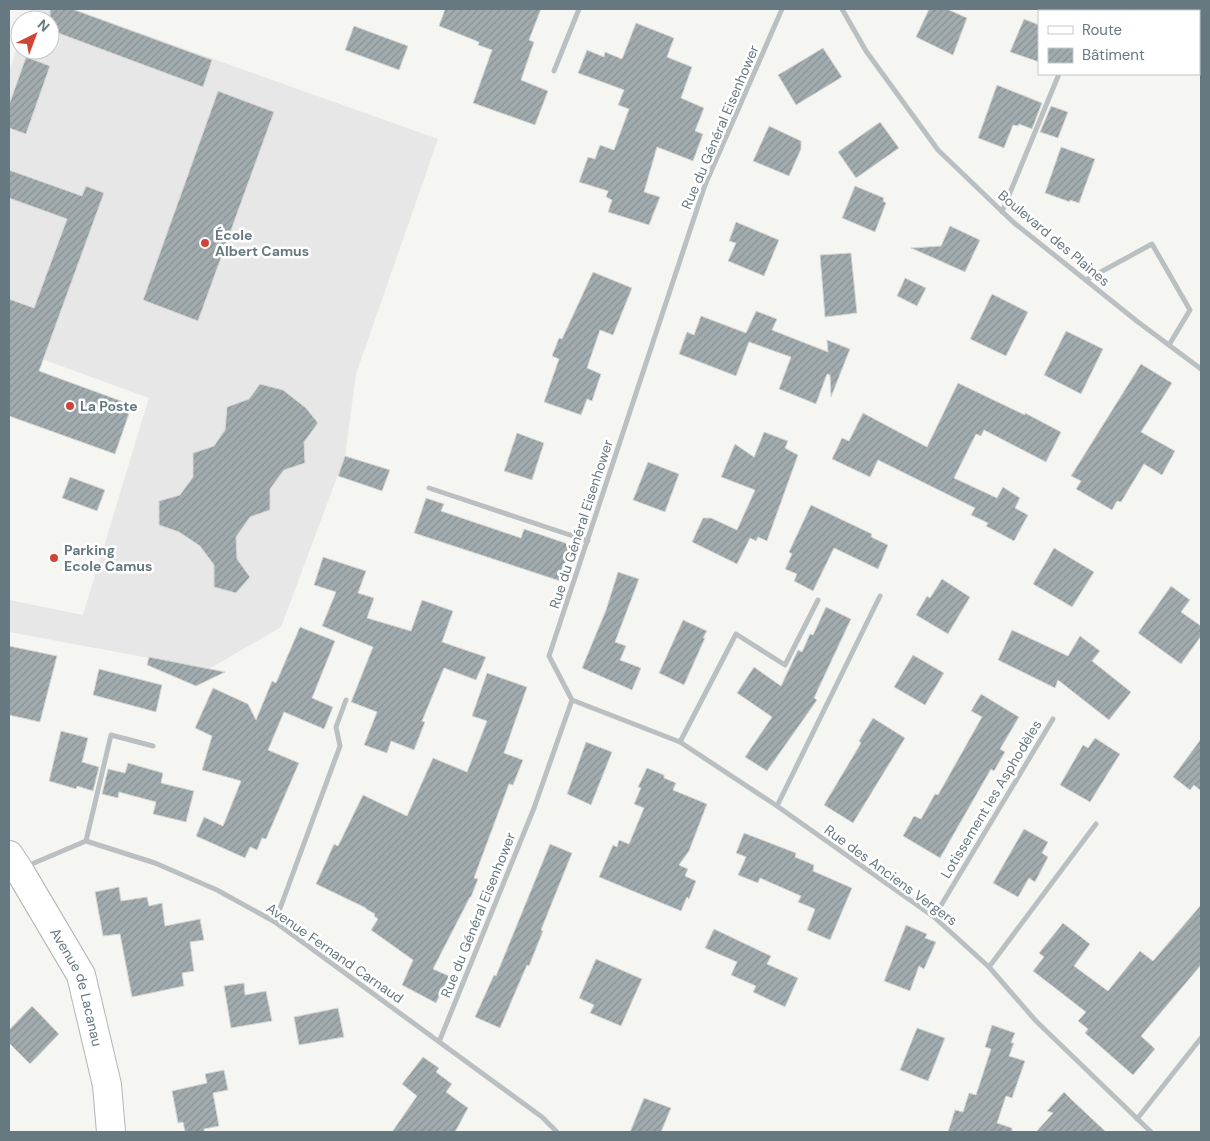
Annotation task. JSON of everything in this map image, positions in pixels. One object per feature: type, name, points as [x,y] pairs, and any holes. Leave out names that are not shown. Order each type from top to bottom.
[{"type":"street","points":[[554,72],[579,9]]},
{"type":"street","name":"Rue du Général Eisenhower","points":[[439,1042],[534,808],[572,700],[549,656],[705,185],[782,9]]},
{"type":"street","name":"Boulevard des Plaines","points":[[842,9],[866,51],[938,150],[1002,212],[1086,280],[1201,368]]},
{"type":"street","points":[[1002,212],[1059,75]]},
{"type":"street","points":[[1086,280],[1152,244],[1190,310],[1169,345]]},
{"type":"street","points":[[429,488],[588,540]]},
{"type":"street","points":[[777,806],[880,596]]},
{"type":"street","points":[[680,742],[736,634],[785,666],[818,600]]},
{"type":"street","points":[[275,922],[340,746],[336,727],[346,700]]},
{"type":"street","name":"Rue des Anciens Vergers","points":[[572,700],[680,742],[777,806],[934,917],[989,967],[1036,1021],[1152,1132]]},
{"type":"street","name":"Lotissement les Asphodèles","points":[[934,917],[1053,719]]},
{"type":"street","points":[[14,862],[86,841],[111,735],[153,746]]},
{"type":"street","points":[[989,967],[1096,824]]},
{"type":"street","name":"Avenue Fernand Carnaud","points":[[86,841],[164,867],[217,890],[275,922],[542,1117],[557,1132]]},
{"type":"street","name":"Avenue de Lacanau","points":[[14,862],[82,976],[107,1085],[111,1132]]},
{"type":"street","points":[[1137,1119],[1201,1038]]},
{"type":"shaded area","name":"École Albert Camus","points":[[73,9],[438,139],[356,374],[345,456],[281,627],[209,669],[9,632],[9,600],[83,615],[149,398],[9,347],[9,72],[13,60],[60,60],[60,10],[30,10]]},
{"type":"building","points":[[72,9],[212,60],[203,87],[60,34],[60,10],[50,10]]},
{"type":"building","points":[[445,9],[541,9],[529,40],[534,42],[521,80],[548,91],[535,125],[473,103],[492,50],[478,45],[479,42],[439,26]]},
{"type":"building","points":[[929,9],[947,9],[967,18],[953,55],[916,37]]},
{"type":"building","points":[[1024,19],[1038,25],[1038,62],[1010,52]]},
{"type":"building","points":[[636,23],[674,38],[667,57],[692,67],[681,98],[704,108],[695,131],[703,134],[693,161],[657,147],[644,192],[660,197],[649,225],[608,212],[612,200],[606,197],[608,191],[579,182],[588,157],[595,159],[600,145],[614,150],[629,109],[618,105],[624,90],[578,73],[587,50],[604,57],[605,52],[622,59]]},
{"type":"building","points":[[354,26],[408,46],[399,70],[345,50]]},
{"type":"building","points":[[823,48],[842,77],[796,105],[778,75]]},
{"type":"building","points":[[25,60],[34,60],[50,66],[26,134],[9,128],[9,105]]},
{"type":"building","points":[[997,85],[1042,103],[1032,129],[1019,124],[1018,126],[1013,125],[1004,148],[978,138]]},
{"type":"building","points":[[218,91],[274,112],[198,321],[143,300]]},
{"type":"building","points":[[1051,106],[1068,112],[1058,138],[1040,132]]},
{"type":"building","points":[[880,122],[899,148],[856,178],[838,152]]},
{"type":"building","points":[[769,126],[801,141],[801,149],[789,176],[753,161]]},
{"type":"building","points":[[1061,147],[1095,159],[1079,203],[1070,200],[1070,202],[1045,193]]},
{"type":"building","points":[[9,170],[82,196],[86,186],[104,193],[39,371],[132,405],[115,454],[9,416],[9,299],[34,308],[67,219],[9,198]]},
{"type":"building","points":[[855,186],[884,198],[883,201],[886,203],[875,232],[842,218]]},
{"type":"building","points":[[736,222],[779,240],[764,276],[728,261],[736,243],[729,241]]},
{"type":"building","points":[[950,226],[980,240],[965,272],[911,248],[941,246]]},
{"type":"building","points":[[851,253],[857,313],[825,317],[820,255]]},
{"type":"building","points":[[593,272],[632,288],[613,335],[600,330],[587,368],[601,374],[592,401],[587,399],[581,415],[544,402],[559,359],[552,356],[559,338],[562,339]]},
{"type":"building","points":[[905,278],[926,288],[917,306],[897,296]]},
{"type":"building","points":[[992,294],[1028,312],[1006,356],[970,339]]},
{"type":"building","points":[[756,311],[777,319],[772,330],[828,352],[827,340],[850,349],[831,397],[830,375],[827,374],[816,404],[779,389],[791,357],[749,342],[736,376],[679,354],[687,332],[694,335],[701,316],[746,333]]},
{"type":"building","points":[[1066,331],[1103,349],[1081,394],[1044,375]]},
{"type":"building","points":[[1141,364],[1172,383],[1141,432],[1175,451],[1162,475],[1144,464],[1121,502],[1117,501],[1112,510],[1076,489],[1081,481],[1071,476]]},
{"type":"building","points":[[958,383],[1025,415],[1025,413],[1061,432],[1046,462],[984,430],[981,436],[976,434],[954,478],[997,498],[1003,487],[1020,498],[1015,508],[1028,515],[1014,541],[986,526],[988,523],[971,515],[975,508],[878,460],[870,477],[832,459],[842,438],[849,441],[863,413],[927,447]]},
{"type":"building","points":[[260,384],[283,390],[306,408],[318,423],[304,442],[305,463],[284,470],[270,489],[270,510],[250,517],[236,537],[237,559],[250,577],[236,593],[214,587],[214,565],[200,546],[179,532],[159,525],[159,501],[180,495],[193,477],[193,453],[214,446],[225,430],[227,407],[249,399]]},
{"type":"building","points":[[764,432],[788,441],[785,448],[798,455],[767,541],[758,537],[756,541],[750,538],[737,564],[692,542],[703,518],[711,518],[737,530],[755,490],[721,477],[735,444],[754,457]]},
{"type":"building","points":[[517,433],[544,443],[532,480],[504,471]]},
{"type":"building","points":[[345,456],[390,470],[382,491],[338,476]]},
{"type":"building","points":[[648,462],[679,474],[665,512],[633,500]]},
{"type":"building","points":[[70,477],[105,490],[97,511],[62,498]]},
{"type":"building","points":[[426,498],[444,504],[441,511],[521,538],[524,529],[571,545],[560,581],[414,533]]},
{"type":"building","points":[[811,505],[872,534],[871,537],[888,545],[878,569],[834,548],[813,591],[794,581],[797,574],[785,569],[792,554],[789,552]]},
{"type":"building","points":[[1054,548],[1094,572],[1072,607],[1033,584]]},
{"type":"building","points":[[323,557],[366,571],[358,593],[374,598],[367,618],[411,631],[422,600],[453,611],[442,642],[486,657],[476,680],[444,668],[422,721],[425,722],[414,750],[391,741],[387,753],[364,745],[377,712],[351,702],[373,647],[322,626],[336,592],[314,585]]},
{"type":"building","points":[[618,572],[639,579],[615,642],[626,646],[620,660],[641,668],[632,690],[582,668],[606,610]]},
{"type":"building","points":[[942,579],[970,597],[948,634],[916,615],[927,596],[930,598]]},
{"type":"building","points":[[1171,586],[1190,600],[1181,612],[1201,626],[1201,636],[1181,664],[1138,633]]},
{"type":"building","points":[[826,607],[851,619],[814,698],[817,700],[767,771],[745,757],[772,717],[737,693],[754,667],[781,686],[798,650],[802,652],[810,634],[813,635]]},
{"type":"building","points":[[683,620],[707,631],[684,685],[659,673]]},
{"type":"building","points":[[300,627],[335,641],[312,698],[333,707],[324,729],[284,712],[268,750],[299,763],[266,839],[262,838],[257,850],[250,847],[245,858],[196,836],[204,817],[223,826],[241,781],[202,770],[212,736],[195,728],[213,688],[248,704],[256,720],[272,681],[276,683]]},
{"type":"building","points":[[1012,630],[1068,656],[1080,636],[1100,651],[1092,661],[1131,692],[1109,720],[1058,680],[1055,688],[998,660]]},
{"type":"building","points":[[9,646],[57,656],[40,722],[9,715]]},
{"type":"building","points":[[913,655],[944,673],[925,705],[894,687]]},
{"type":"building","points":[[149,657],[225,672],[196,686],[147,665]]},
{"type":"building","points":[[99,669],[162,685],[156,712],[93,695]]},
{"type":"building","points":[[487,673],[527,687],[504,753],[523,760],[513,785],[509,784],[474,878],[478,879],[471,897],[433,969],[449,976],[436,1003],[402,985],[413,960],[371,930],[378,919],[374,916],[375,914],[316,884],[334,844],[338,846],[363,795],[407,816],[433,758],[467,772],[487,721],[472,716]]},
{"type":"building","points":[[981,694],[1019,717],[1000,749],[1005,752],[994,771],[991,769],[940,858],[903,836],[914,816],[921,819],[935,794],[938,795],[982,717],[971,711]]},
{"type":"building","points":[[873,718],[905,738],[853,823],[824,805],[861,743],[859,741]]},
{"type":"building","points":[[61,731],[88,738],[82,762],[99,767],[93,791],[77,786],[76,789],[49,781]]},
{"type":"building","points":[[1095,738],[1120,754],[1090,802],[1060,785],[1083,745],[1088,748]]},
{"type":"building","points":[[1201,739],[1201,791],[1194,785],[1190,790],[1173,777]]},
{"type":"building","points":[[586,742],[612,752],[591,805],[567,794]]},
{"type":"building","points":[[128,763],[163,773],[161,783],[194,791],[186,822],[153,814],[156,802],[119,792],[118,798],[102,794],[108,769],[125,773]]},
{"type":"building","points":[[647,768],[664,775],[664,778],[676,783],[673,790],[707,804],[689,851],[679,865],[688,869],[685,876],[696,881],[689,899],[687,897],[681,911],[599,877],[613,845],[617,847],[619,840],[629,844],[644,808],[634,804],[641,788],[638,787]]},
{"type":"building","points":[[1024,829],[1048,842],[1042,853],[1048,857],[1035,882],[1029,878],[1018,897],[993,883]]},
{"type":"building","points":[[744,833],[796,853],[795,857],[814,865],[813,871],[852,888],[830,940],[807,930],[815,909],[798,902],[801,896],[760,878],[758,883],[738,875],[746,857],[736,853]]},
{"type":"building","points":[[550,844],[572,853],[541,930],[543,931],[529,966],[527,965],[500,1028],[475,1017],[494,975],[496,976]]},
{"type":"building","points":[[119,887],[121,901],[147,897],[149,906],[162,903],[165,926],[200,919],[204,940],[190,942],[194,971],[182,973],[184,986],[132,997],[120,934],[103,936],[95,892]]},
{"type":"building","points":[[1201,905],[1201,965],[1141,1036],[1155,1049],[1133,1075],[1085,1033],[1088,1029],[1078,1021],[1086,1012],[1033,971],[1044,957],[1039,953],[1063,923],[1090,944],[1074,966],[1108,991],[1140,951],[1153,961]]},
{"type":"building","points":[[906,925],[927,934],[925,938],[936,942],[924,969],[919,966],[910,991],[884,981]]},
{"type":"building","points":[[714,929],[771,956],[767,964],[798,978],[785,1007],[753,992],[756,986],[731,975],[737,962],[705,948]]},
{"type":"building","points":[[596,959],[642,979],[621,1026],[590,1013],[594,1005],[579,998]]},
{"type":"building","points":[[244,983],[245,995],[266,991],[272,1021],[231,1028],[224,986]]},
{"type":"building","points":[[32,1006],[59,1034],[30,1064],[9,1043],[9,1030]]},
{"type":"building","points":[[338,1008],[344,1037],[299,1045],[294,1017]]},
{"type":"building","points":[[992,1025],[1015,1033],[1011,1043],[1014,1043],[1009,1056],[1025,1061],[1012,1098],[1006,1096],[997,1123],[1012,1128],[1012,1132],[948,1132],[955,1110],[963,1112],[969,1093],[976,1095],[991,1049],[985,1047]]},
{"type":"building","points":[[917,1028],[945,1038],[928,1081],[900,1070]]},
{"type":"building","points":[[423,1057],[439,1068],[436,1072],[452,1084],[446,1092],[468,1108],[455,1132],[392,1132],[417,1096],[402,1084]]},
{"type":"building","points":[[224,1070],[228,1090],[213,1093],[219,1126],[204,1129],[204,1132],[185,1132],[183,1122],[178,1123],[172,1091],[207,1083],[205,1074]]},
{"type":"building","points":[[1064,1092],[1106,1132],[1036,1132],[1053,1113],[1047,1111]]},
{"type":"building","points":[[644,1098],[671,1108],[661,1132],[630,1132]]},
{"type":"place","name":"École Albert Camus","points":[[205,243]]},
{"type":"place","name":"La Poste","points":[[70,406]]},
{"type":"place","name":"Parking Ecole Camus","points":[[54,558]]}]
